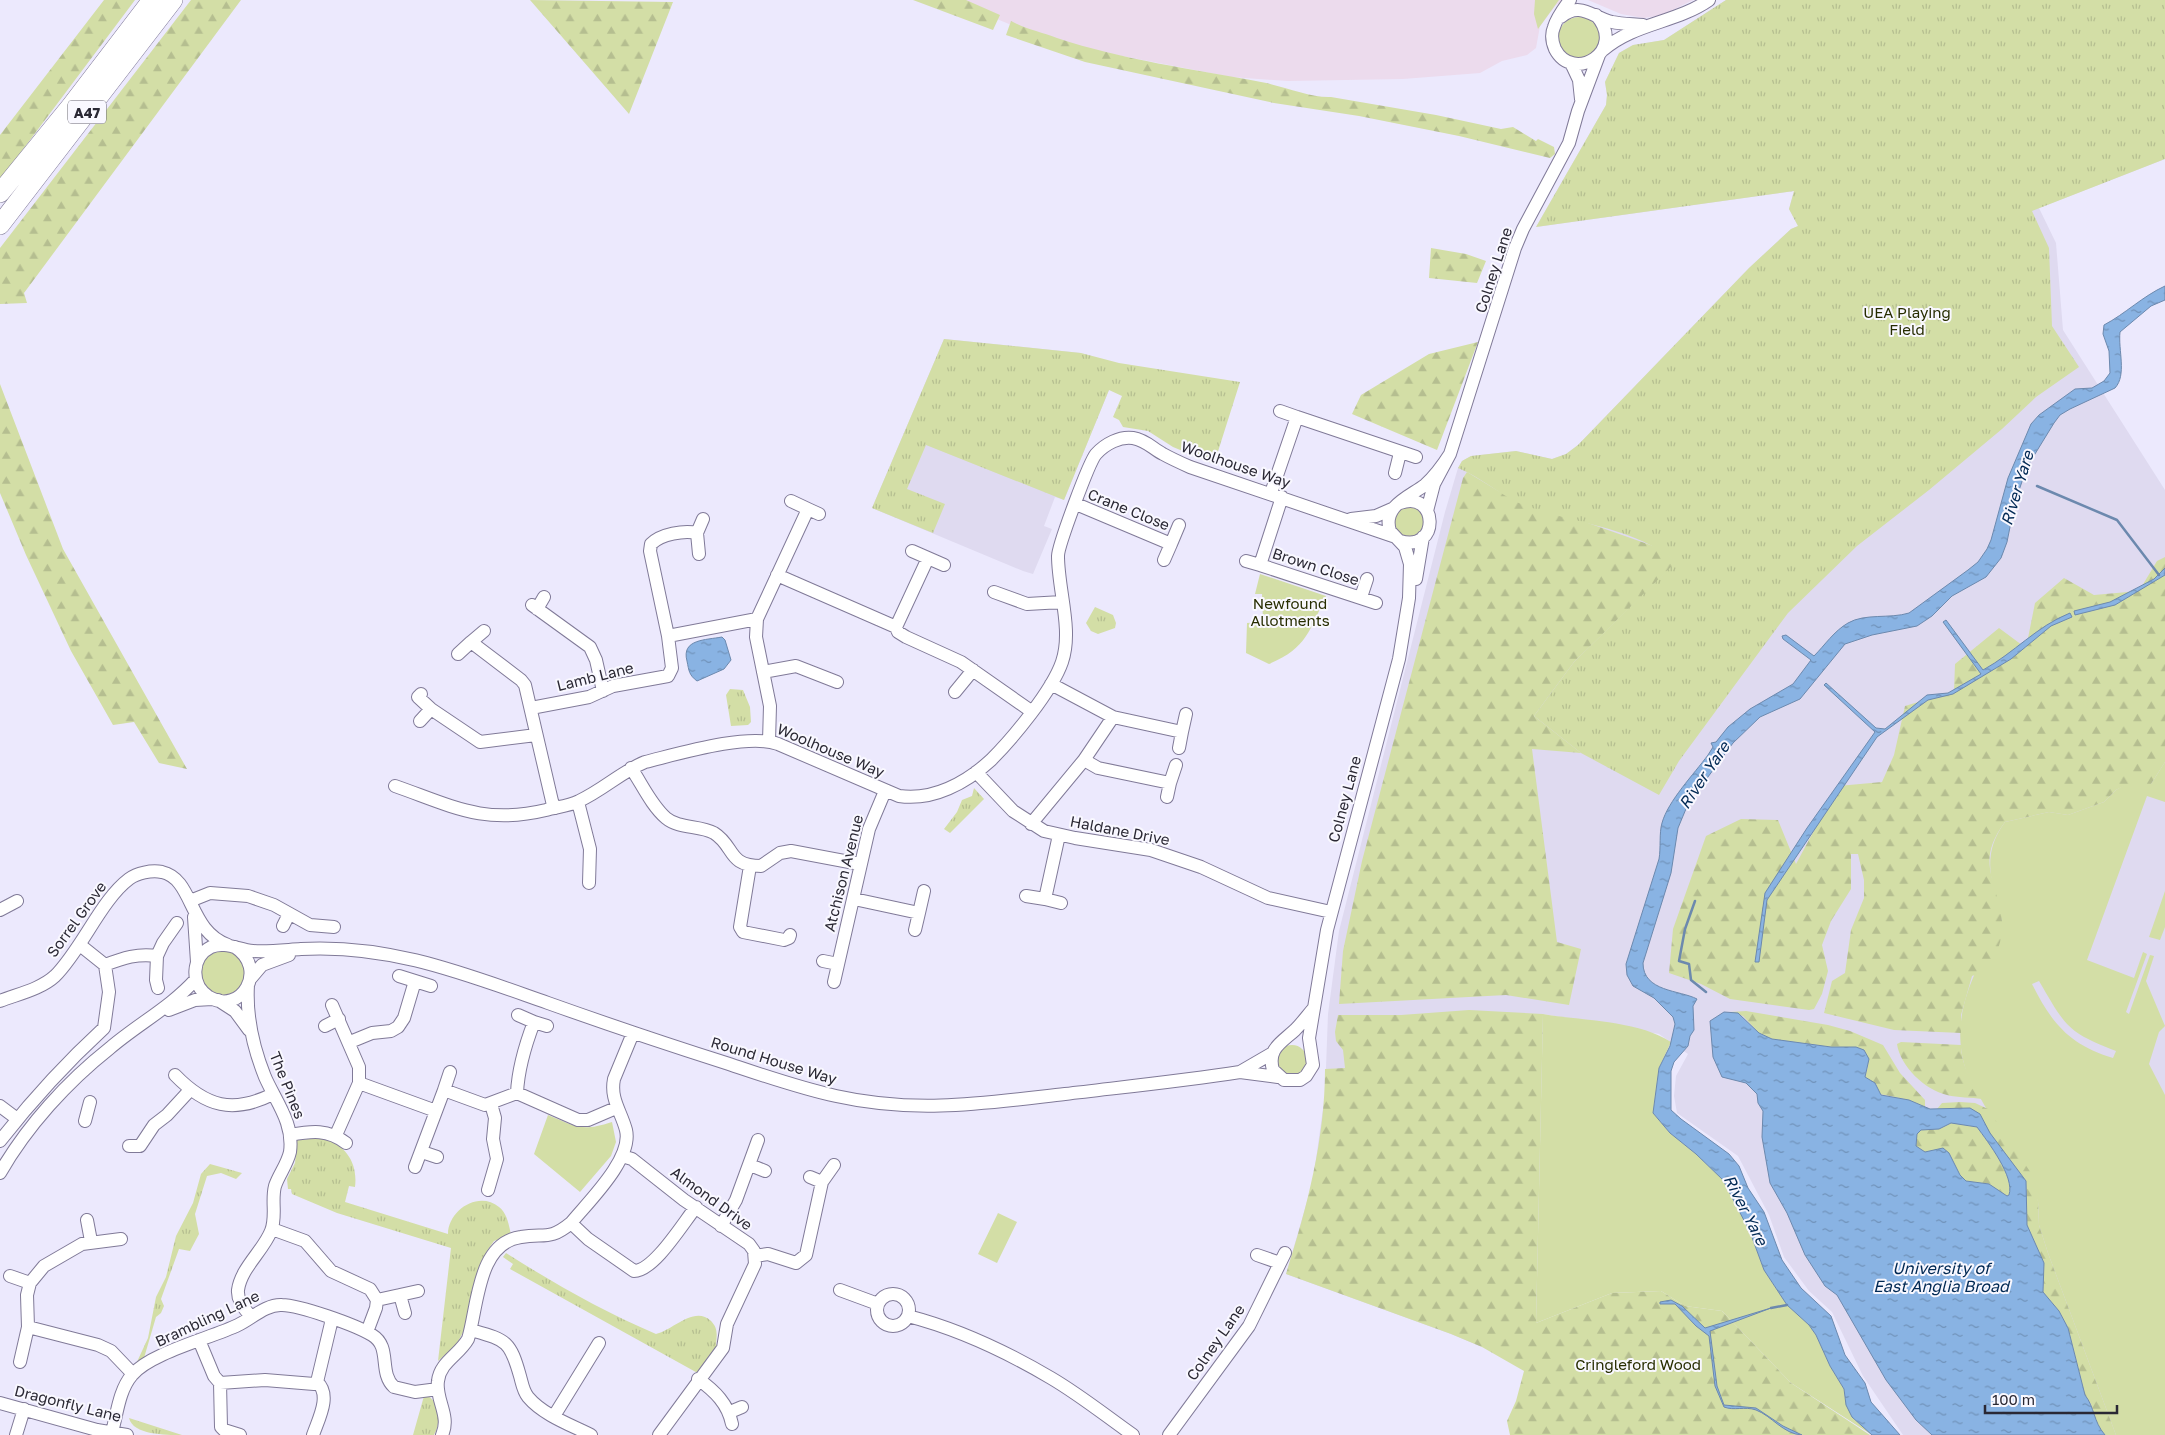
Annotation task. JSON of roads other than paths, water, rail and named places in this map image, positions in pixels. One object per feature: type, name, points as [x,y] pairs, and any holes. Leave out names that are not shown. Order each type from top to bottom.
[{"type":"highway","name":"A47","points":[[0,193],[71,106],[152,0]]},
{"type":"highway","name":"A47","points":[[0,225],[173,0]]},
{"type":"street","name":"Colney Lane","points":[[1570,0],[1557,20],[1552,35],[1553,44],[1562,58],[1571,63],[1579,80],[1581,104]]},
{"type":"street","points":[[1571,63],[1586,63],[1627,33],[1678,17],[1709,0]]},
{"type":"street","name":"Colney Lane","points":[[1409,598],[1417,575],[1423,537],[1430,525],[1428,511],[1434,484],[1450,454],[1515,248],[1523,229],[1570,143],[1581,104],[1606,41],[1606,31],[1589,9]]},
{"type":"street","points":[[1557,20],[1574,10],[1589,9],[1613,22],[1648,25]]},
{"type":"street","points":[[1280,411],[1416,457]]},
{"type":"street","name":"Brown Close","points":[[1260,565],[1297,417]]},
{"type":"street","name":"Woolhouse Way","points":[[395,786],[455,808],[489,815],[514,816],[578,802],[631,768],[645,762],[732,743],[769,741],[885,791],[907,797],[930,796],[942,792],[976,772],[1017,733],[1050,684],[1062,661],[1065,638],[1058,555],[1059,544],[1096,455],[1108,444],[1124,438],[1142,440],[1168,457],[1190,467],[1348,519],[1397,538]]},
{"type":"street","points":[[1395,472],[1400,453]]},
{"type":"street","name":"Colney Lane","points":[[1278,1077],[1292,1082],[1306,1076],[1313,1065],[1309,1038],[1331,912],[1399,659],[1409,598],[1409,559],[1388,520],[1396,506],[1429,480],[1450,454]]},
{"type":"street","points":[[1396,506],[1406,500],[1417,502],[1428,511]]},
{"type":"street","points":[[769,741],[770,706],[756,637],[757,619],[777,575],[814,512],[791,502]]},
{"type":"street","name":"Crane Close","points":[[1076,504],[1170,544]]},
{"type":"street","name":"Woolhouse Way","points":[[1348,519],[1376,516],[1396,506]]},
{"type":"street","points":[[699,554],[697,534],[704,519]]},
{"type":"street","name":"Crane Close","points":[[1164,560],[1179,525]]},
{"type":"street","name":"Lamb Lane","points":[[531,708],[589,697],[613,686],[668,676],[672,668],[668,636],[650,551],[651,544],[664,536],[690,532],[697,534]]},
{"type":"street","points":[[1397,538],[1412,543],[1423,537]]},
{"type":"street","points":[[912,551],[944,565]]},
{"type":"street","points":[[928,558],[896,626],[898,632],[961,662],[1031,711]]},
{"type":"street","name":"Brown Close","points":[[1246,561],[1376,602]]},
{"type":"street","points":[[777,575],[896,626]]},
{"type":"street","name":"Brown Close","points":[[1361,597],[1367,579]]},
{"type":"street","points":[[994,592],[1027,604],[1062,602]]},
{"type":"street","points":[[544,597],[535,607],[590,647],[596,660],[603,691]]},
{"type":"street","points":[[668,636],[757,619]]},
{"type":"street","points":[[458,654],[484,631]]},
{"type":"street","points":[[471,642],[525,685],[555,808]]},
{"type":"street","points":[[763,672],[796,666],[837,682]]},
{"type":"street","points":[[955,692],[973,670]]},
{"type":"street","points":[[1050,684],[1113,717],[1182,732]]},
{"type":"street","points":[[417,695],[430,709],[480,742],[536,735]]},
{"type":"street","points":[[420,721],[430,709]]},
{"type":"street","points":[[1179,748],[1186,714]]},
{"type":"street","points":[[1031,824],[1084,760],[1113,717]]},
{"type":"street","points":[[1084,760],[1098,768],[1170,784]]},
{"type":"street","points":[[1167,797],[1176,764]]},
{"type":"street","points":[[631,768],[668,820],[712,832],[723,840],[733,857],[750,866],[761,866],[780,853],[791,851],[860,864]]},
{"type":"street","name":"Haldane Drive","points":[[976,772],[995,795],[1031,824],[1059,835],[1151,850],[1201,867],[1268,898],[1331,912]]},
{"type":"street","name":"Atchison Avenue","points":[[834,982],[854,899],[860,864],[874,812],[885,791]]},
{"type":"street","points":[[578,802],[590,849],[589,883]]},
{"type":"street","points":[[1045,899],[1059,835]]},
{"type":"street","points":[[750,866],[740,927],[744,932],[784,940],[789,938],[790,935]]},
{"type":"street","name":"Sorrel Grove","points":[[0,1001],[40,986],[54,976],[80,946],[119,888],[131,878],[146,872],[162,872],[171,876],[179,883],[208,934],[232,946]]},
{"type":"street","points":[[915,930],[924,891]]},
{"type":"street","points":[[192,905],[210,893],[248,896],[274,906],[310,925],[334,927]]},
{"type":"street","points":[[1026,896],[1061,903]]},
{"type":"street","points":[[854,899],[919,913]]},
{"type":"street","points":[[0,910],[17,901]]},
{"type":"street","name":"Sorrel Grove","points":[[192,905],[197,962]]},
{"type":"street","points":[[283,926],[289,914]]},
{"type":"street","points":[[158,988],[156,980],[157,956],[163,942],[177,923]]},
{"type":"street","points":[[0,1141],[16,1118],[70,1059],[104,1028],[108,992],[105,965],[80,946]]},
{"type":"street","points":[[232,946],[246,957],[250,966],[250,982]]},
{"type":"street","name":"Round House Way","points":[[197,962],[202,954],[210,948],[232,946],[265,951],[358,949],[422,961],[802,1088],[848,1098],[913,1106],[996,1104],[1240,1072],[1278,1077]]},
{"type":"street","name":"Round House Way","points":[[154,1016],[194,1000],[236,998],[262,965],[313,949]]},
{"type":"street","points":[[105,965],[126,956],[146,954],[157,956]]},
{"type":"street","points":[[823,961],[838,964]]},
{"type":"street","points":[[197,962],[196,979],[199,987],[215,999]]},
{"type":"street","points":[[399,976],[431,986]]},
{"type":"street","name":"Round House Way","points":[[0,1173],[33,1124],[64,1090],[110,1048],[175,1000],[196,979]]},
{"type":"street","points":[[350,1042],[372,1033],[391,1031],[398,1027],[404,1018],[415,981]]},
{"type":"street","name":"The Pines","points":[[249,1030],[250,982]]},
{"type":"street","name":"The Pines","points":[[215,999],[235,1011],[249,1030],[273,1094],[286,1119],[290,1134],[287,1163],[275,1187],[275,1219],[272,1229],[240,1284],[238,1293],[240,1303],[251,1317]]},
{"type":"street","points":[[332,1005],[350,1042],[359,1067],[358,1083],[336,1135]]},
{"type":"street","name":"Colney Lane","points":[[1271,1054],[1278,1044],[1304,1021],[1313,1009]]},
{"type":"street","points":[[518,1015],[547,1026]]},
{"type":"street","points":[[325,1026],[339,1020]]},
{"type":"street","points":[[517,1093],[526,1042],[534,1022]]},
{"type":"street","points":[[446,1434],[445,1419],[438,1389],[442,1368],[464,1346],[471,1330],[480,1283],[495,1252],[514,1239],[550,1236],[571,1223],[622,1156],[627,1133],[616,1108],[613,1094],[614,1079],[633,1033]]},
{"type":"street","points":[[1284,1040],[1300,1040],[1312,1051]]},
{"type":"street","points":[[1271,1054],[1273,1070],[1278,1077]]},
{"type":"street","name":"Round House Way","points":[[1240,1072],[1271,1054]]},
{"type":"street","points":[[415,1167],[450,1072]]},
{"type":"street","points":[[175,1075],[201,1098],[240,1106],[273,1094]]},
{"type":"street","points":[[358,1083],[436,1111]]},
{"type":"street","points":[[128,1146],[140,1146],[154,1125],[167,1115],[190,1090]]},
{"type":"street","points":[[444,1090],[485,1105],[517,1093],[564,1110],[578,1120],[588,1120],[616,1108]]},
{"type":"street","points":[[85,1120],[90,1102]]},
{"type":"street","points":[[488,1190],[488,1169],[498,1158],[493,1139],[495,1118],[491,1104]]},
{"type":"street","points":[[0,1106],[16,1118]]},
{"type":"street","points":[[290,1134],[324,1132],[336,1135],[346,1143]]},
{"type":"street","points":[[721,1226],[736,1200],[758,1140]]},
{"type":"street","points":[[422,1152],[437,1157]]},
{"type":"street","name":"Almond Drive","points":[[622,1156],[632,1159],[721,1226],[749,1244],[755,1256]]},
{"type":"street","points":[[750,1165],[765,1171]]},
{"type":"street","points":[[659,1435],[698,1379],[715,1361],[723,1348],[727,1324],[755,1264],[755,1256],[768,1254],[796,1262],[806,1255],[822,1182],[834,1165]]},
{"type":"street","points":[[810,1177],[822,1182]]},
{"type":"street","points":[[571,1223],[588,1239],[634,1271],[641,1271],[655,1260],[696,1207]]},
{"type":"street","points":[[88,1220],[91,1241]]},
{"type":"street","points":[[272,1229],[305,1241],[332,1270],[364,1285],[377,1300],[367,1332]]},
{"type":"street","points":[[20,1362],[28,1327],[27,1295],[30,1283],[44,1266],[91,1241],[121,1239]]},
{"type":"street","name":"Colney Lane","points":[[1169,1435],[1249,1326],[1282,1258],[1257,1255]]},
{"type":"street","points":[[10,1276],[30,1283]]},
{"type":"street","points":[[840,1290],[878,1304]]},
{"type":"street","points":[[377,1300],[418,1291]]},
{"type":"street","points":[[400,1295],[405,1313]]},
{"type":"street","points":[[886,1295],[899,1295],[908,1304],[908,1316],[899,1325],[886,1324],[878,1315],[878,1304],[886,1295]]},
{"type":"street","name":"Brambling Lane","points":[[112,1432],[122,1394],[133,1374],[156,1359],[239,1325],[271,1307],[281,1305],[332,1319],[367,1332],[379,1340],[382,1346],[385,1374],[394,1388],[415,1392],[438,1389]]},
{"type":"street","points":[[908,1316],[958,1333],[1011,1356],[1052,1379],[1133,1435]]},
{"type":"street","points":[[317,1382],[332,1319]]},
{"type":"street","points":[[28,1327],[98,1345],[111,1352],[133,1374]]},
{"type":"street","points":[[471,1330],[499,1339],[508,1345],[513,1352],[527,1396],[535,1405],[591,1435]]},
{"type":"street","points":[[199,1340],[214,1376],[220,1383],[221,1427],[224,1430],[240,1435]]},
{"type":"street","points":[[554,1416],[598,1343]]},
{"type":"street","points":[[698,1379],[718,1394],[731,1418],[742,1407]]},
{"type":"street","points":[[220,1383],[265,1380],[297,1381],[310,1384],[317,1382]]},
{"type":"street","points":[[313,1435],[324,1395],[321,1385],[317,1382]]},
{"type":"street","name":"Dragonfly Lane","points":[[0,1403],[54,1420],[127,1435]]},
{"type":"street","points":[[16,1435],[24,1409]]},
{"type":"water","name":"River Yare","points":[[2165,286],[2165,300],[2151,306],[2120,332],[2121,376],[2115,388],[2070,409],[2060,415],[2054,423],[2027,467],[2015,502],[2007,542],[2001,558],[1986,577],[1952,596],[1932,616],[1917,626],[1872,635],[1845,644],[1800,699],[1760,717],[1733,743],[1688,804],[1678,828],[1671,873],[1643,963],[1649,980],[1656,985],[1697,999],[1693,1006],[1694,1030],[1690,1036],[1688,1046],[1674,1062],[1671,1071],[1671,1110],[1729,1154],[1739,1166],[1748,1188],[1764,1212],[1782,1260],[1801,1288],[1831,1316],[1845,1355],[1865,1383],[1871,1402],[1900,1435],[1872,1435],[1852,1417],[1846,1405],[1844,1389],[1830,1366],[1816,1335],[1809,1325],[1787,1305],[1764,1270],[1750,1232],[1723,1180],[1696,1154],[1670,1133],[1653,1113],[1659,1068],[1670,1046],[1675,1024],[1673,1017],[1654,998],[1633,986],[1627,975],[1626,964],[1659,859],[1661,827],[1670,806],[1708,755],[1713,747],[1711,743],[1716,742],[1728,727],[1750,709],[1793,684],[1811,660],[1783,639],[1782,636],[1786,635],[1814,656],[1834,634],[1848,623],[1862,618],[1909,613],[1978,562],[1991,540],[2008,478],[2031,424],[2039,415],[2075,389],[2092,388],[2104,381],[2110,373],[2109,351],[2103,334],[2104,325]]},
{"type":"water","points":[[2165,568],[2165,575],[2115,605],[2075,615],[2074,611],[2110,602],[2154,579]]},
{"type":"water","points":[[2070,613],[2072,617],[2051,626],[2011,659],[1953,694],[1928,700],[1877,737],[1767,900],[1759,962],[1755,962],[1765,893],[1807,828],[1875,732],[1824,685],[1826,683],[1876,728],[1885,729],[1927,695],[1948,693],[1981,674],[1943,622],[1946,620],[1983,670],[2036,632]]},
{"type":"water","points":[[722,637],[725,640],[731,660],[724,669],[697,681],[692,677],[689,670],[686,654],[688,648],[702,640]]},
{"type":"water","name":"University of East Anglia Broad","points":[[1724,1012],[1738,1013],[1759,1033],[1772,1039],[1831,1047],[1856,1047],[1864,1050],[1869,1059],[1865,1077],[1875,1083],[1881,1095],[1909,1100],[1930,1109],[1970,1108],[1980,1114],[1990,1133],[2026,1181],[2027,1225],[2044,1263],[2043,1292],[2059,1311],[2068,1328],[2085,1395],[2091,1405],[2098,1425],[2105,1435],[1932,1435],[1916,1420],[1886,1380],[1837,1295],[1825,1286],[1805,1255],[1787,1213],[1770,1183],[1762,1137],[1763,1111],[1758,1103],[1757,1094],[1746,1083],[1722,1077],[1713,1057],[1710,1021]],"holes":[[[1951,1123],[1977,1127],[1994,1150],[2008,1179],[2010,1188],[2009,1195],[2007,1196],[1989,1184],[1966,1181],[1960,1175],[1949,1153],[1943,1148],[1925,1152],[1916,1146],[1917,1134],[1921,1130],[1939,1129]]]},
{"type":"water","points":[[1671,1300],[1682,1306],[1705,1328],[1771,1308],[1710,1331],[1717,1386],[1724,1405],[1756,1408],[1783,1426],[1802,1435],[1789,1432],[1756,1410],[1724,1407],[1715,1386],[1709,1336],[1696,1326],[1675,1304],[1660,1304],[1660,1302]]},
{"type":"waterway","points":[[2037,486],[2117,520],[2159,575]]},
{"type":"waterway","points":[[1695,901],[1685,929],[1679,961],[1689,964],[1691,980],[1706,992]]},
{"type":"waterway","points":[[1771,1308],[1787,1305]]},
{"type":"park label","name":"UEA Playing Field","points":[[1907,320]]},
{"type":"park label","name":"Newfound Allotments","points":[[1290,612]]},
{"type":"park label","name":"Cringleford Wood","points":[[1638,1364]]}]
